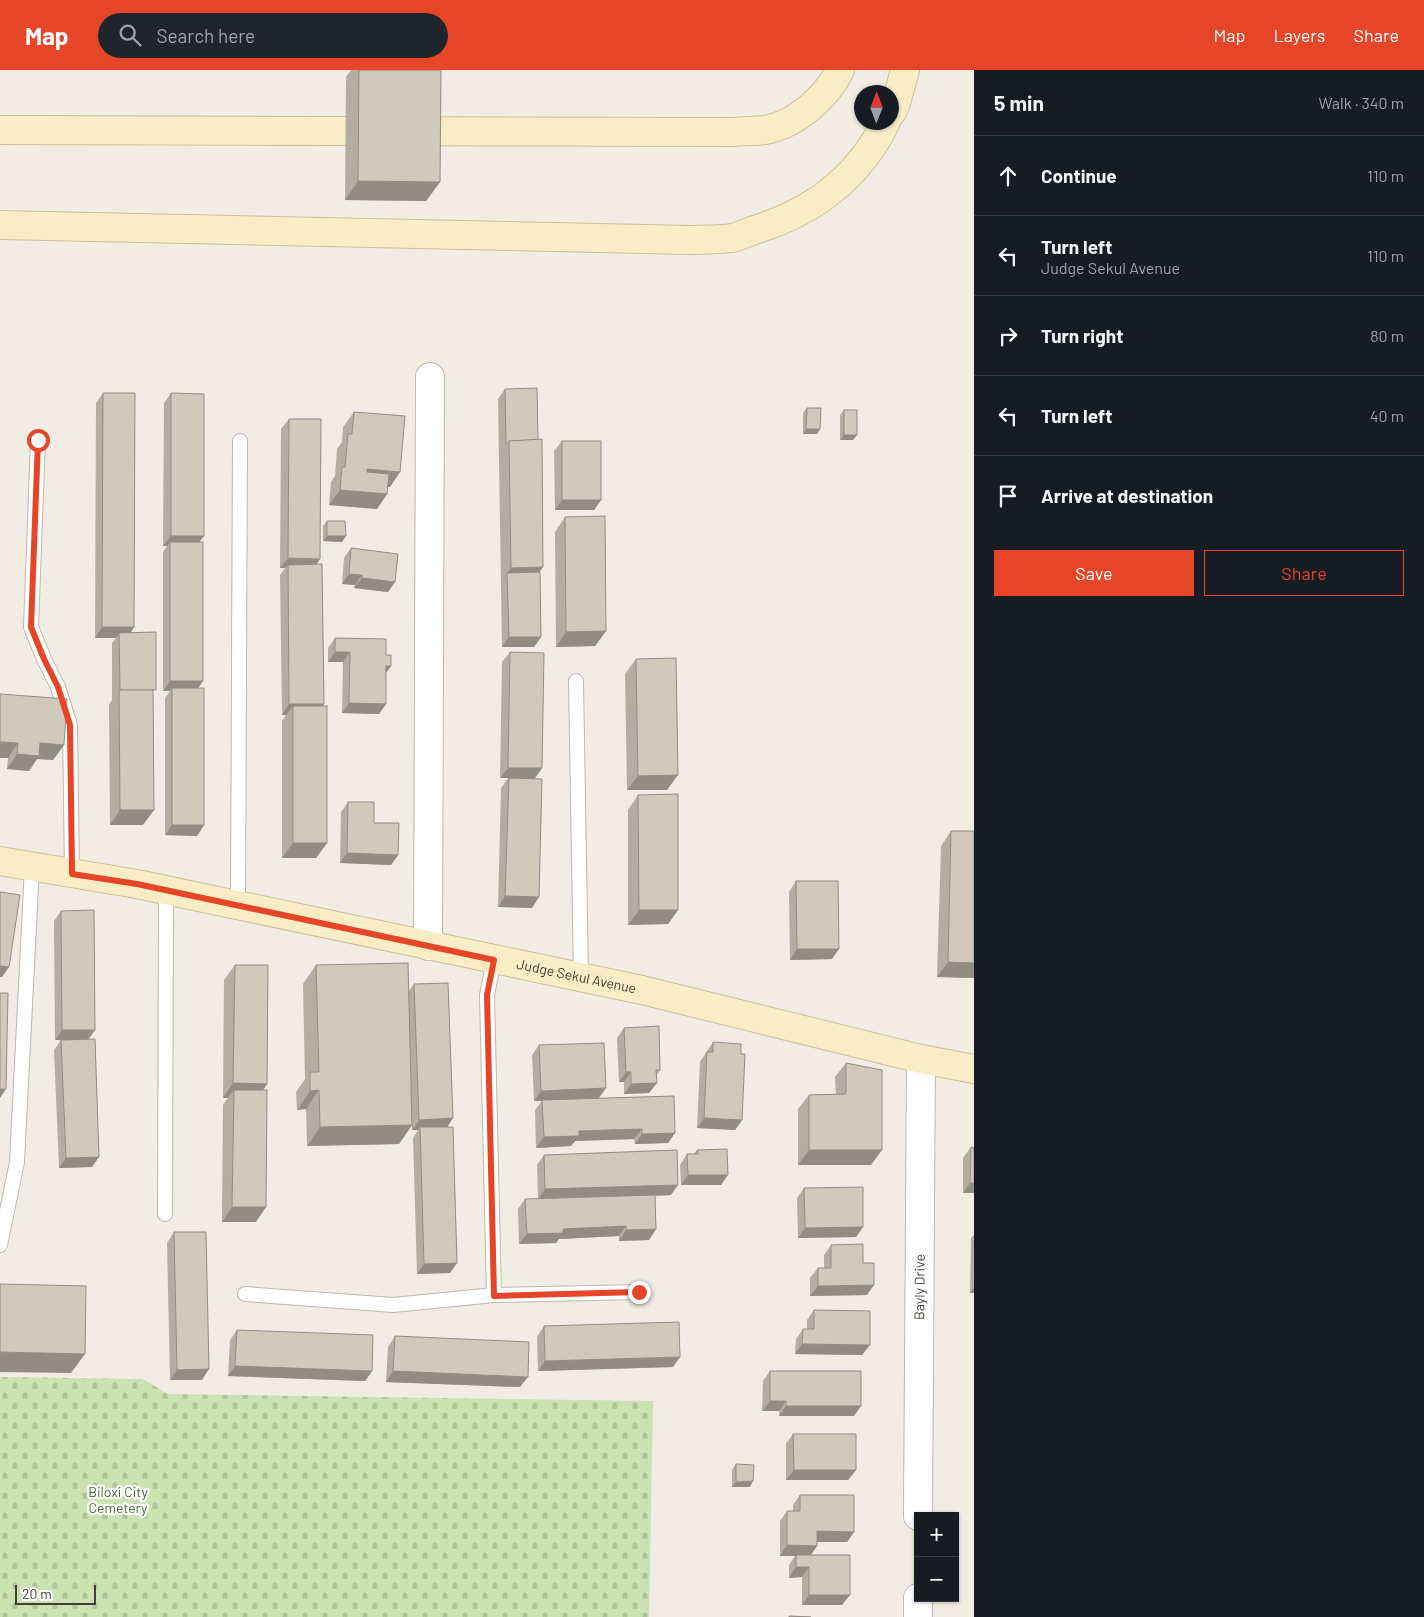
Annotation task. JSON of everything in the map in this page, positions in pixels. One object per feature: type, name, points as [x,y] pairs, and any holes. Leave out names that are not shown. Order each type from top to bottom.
[{"type":"main road","points":[[0,130],[733,132],[766,130],[790,121],[812,106],[834,82],[840,70]]},
{"type":"main road","points":[[899,92],[905,70]]},
{"type":"main road","points":[[0,225],[680,240],[733,238],[775,224],[801,212],[836,189],[859,164],[881,130]]},
{"type":"main road","name":"Judge Sekul Avenue","points":[[0,862],[166,890],[642,990],[922,1059],[974,1068]]},
{"type":"street","points":[[428,946],[430,377]]},
{"type":"street","name":"Bayly Drive","points":[[918,1512],[922,1059]]},
{"type":"street","points":[[918,1602],[918,1617]]},
{"type":"lane","points":[[38,440],[31,627],[58,687],[70,725],[72,874]]},
{"type":"lane","points":[[238,906],[240,442]]},
{"type":"lane","points":[[576,681],[581,978]]},
{"type":"lane","points":[[0,1244],[17,1162],[32,867]]},
{"type":"lane","points":[[165,1214],[166,890]]},
{"type":"lane","points":[[494,960],[487,995],[494,1296]]},
{"type":"lane","points":[[245,1294],[393,1306],[494,1296],[639,1292]]},
{"type":"green space","name":"Biloxi City Cemetery","points":[[0,1377],[143,1379],[168,1394],[653,1401],[649,1617],[0,1617]]},
{"type":"building","points":[[359,70],[441,70],[440,182],[358,181]]},
{"type":"building","points":[[537,388],[538,440],[509,441],[506,445],[505,389]]},
{"type":"building","points":[[103,393],[135,393],[134,627],[102,627]]},
{"type":"building","points":[[171,393],[204,394],[204,536],[171,536]]},
{"type":"building","points":[[807,408],[821,408],[820,429],[806,429]]},
{"type":"building","points":[[844,410],[857,410],[857,435],[844,435]]},
{"type":"building","points":[[354,412],[405,416],[400,472],[367,469],[367,472],[389,474],[387,494],[340,490],[342,467],[345,467],[348,434],[352,434]]},
{"type":"building","points":[[289,419],[321,419],[320,559],[288,558]]},
{"type":"building","points":[[542,439],[543,567],[511,568],[509,441]]},
{"type":"building","points":[[562,441],[601,441],[601,500],[562,500]]},
{"type":"building","points":[[605,516],[606,631],[566,632],[565,517]]},
{"type":"building","points":[[327,521],[345,521],[346,536],[327,536]]},
{"type":"building","points":[[170,542],[203,542],[203,681],[170,681]]},
{"type":"building","points":[[351,548],[398,554],[395,582],[362,578],[362,575],[349,574]]},
{"type":"building","points":[[322,564],[324,704],[289,704],[288,565]]},
{"type":"building","points":[[540,572],[541,637],[509,637],[507,573]]},
{"type":"building","points":[[156,632],[156,690],[120,690],[119,633]]},
{"type":"building","points":[[335,638],[386,639],[386,655],[391,655],[391,666],[386,666],[386,704],[349,703],[350,652],[335,652]]},
{"type":"building","points":[[510,652],[544,653],[542,768],[508,768]]},
{"type":"building","points":[[676,658],[678,775],[638,776],[636,659]]},
{"type":"building","points":[[172,688],[204,688],[204,825],[172,825]]},
{"type":"building","points":[[119,690],[153,690],[154,810],[120,810]]},
{"type":"building","points":[[0,694],[67,699],[64,745],[40,743],[39,756],[17,754],[18,743],[0,742]]},
{"type":"building","points":[[293,706],[327,706],[327,843],[293,843]]},
{"type":"building","points":[[509,778],[542,779],[539,897],[505,896]]},
{"type":"building","points":[[678,794],[678,910],[639,910],[638,795]]},
{"type":"building","points":[[348,802],[374,802],[374,823],[399,823],[398,855],[347,853]]},
{"type":"building","points":[[951,831],[974,831],[974,963],[948,962]]},
{"type":"building","points":[[796,881],[838,881],[839,949],[797,949]]},
{"type":"building","points":[[0,892],[20,895],[9,967],[0,966]]},
{"type":"building","points":[[94,910],[95,1030],[62,1030],[61,911]]},
{"type":"building","points":[[408,963],[412,1125],[320,1127],[319,1090],[310,1091],[310,1072],[319,1072],[316,965]]},
{"type":"building","points":[[235,965],[268,965],[267,1084],[233,1083]]},
{"type":"building","points":[[448,983],[453,1118],[419,1120],[414,984]]},
{"type":"building","points":[[0,993],[8,993],[6,1089],[0,1089]]},
{"type":"building","points":[[659,1026],[660,1070],[656,1070],[657,1083],[631,1084],[631,1072],[626,1072],[624,1028]]},
{"type":"building","points":[[95,1039],[99,1157],[66,1158],[61,1040]]},
{"type":"building","points":[[713,1042],[741,1044],[741,1054],[745,1054],[742,1120],[704,1118],[707,1052],[713,1052]]},
{"type":"building","points":[[604,1043],[606,1088],[541,1091],[539,1045]]},
{"type":"building","points":[[846,1063],[882,1070],[882,1150],[809,1150],[809,1095],[846,1094]]},
{"type":"building","points":[[234,1090],[267,1090],[266,1207],[232,1207]]},
{"type":"building","points":[[674,1096],[675,1133],[642,1134],[642,1129],[579,1131],[579,1136],[544,1137],[542,1100]]},
{"type":"building","points":[[420,1127],[453,1127],[457,1263],[424,1264]]},
{"type":"building","points":[[971,1147],[974,1148],[974,1183],[970,1183]]},
{"type":"building","points":[[727,1149],[728,1175],[688,1175],[687,1154],[698,1154],[697,1150]]},
{"type":"building","points":[[677,1150],[678,1185],[545,1189],[544,1155]]},
{"type":"building","points":[[863,1187],[863,1227],[805,1228],[804,1188]]},
{"type":"building","points":[[655,1195],[656,1229],[626,1230],[626,1226],[563,1229],[563,1233],[527,1234],[525,1199]]},
{"type":"building","points":[[174,1232],[206,1232],[209,1369],[177,1370]]},
{"type":"building","points":[[863,1244],[863,1263],[874,1263],[874,1285],[818,1286],[818,1268],[831,1268],[831,1245]]},
{"type":"building","points":[[0,1284],[86,1286],[85,1354],[0,1352]]},
{"type":"building","points":[[814,1310],[870,1311],[870,1345],[802,1344],[803,1329],[814,1329]]},
{"type":"building","points":[[679,1322],[680,1357],[545,1361],[544,1326]]},
{"type":"building","points":[[237,1330],[373,1335],[372,1371],[235,1366]]},
{"type":"building","points":[[395,1336],[529,1342],[528,1377],[393,1371]]},
{"type":"building","points":[[770,1371],[861,1371],[861,1406],[786,1406],[786,1401],[770,1401]]},
{"type":"building","points":[[793,1434],[856,1434],[856,1470],[794,1470]]},
{"type":"building","points":[[736,1464],[754,1465],[753,1481],[736,1482]]},
{"type":"building","points":[[800,1495],[854,1495],[854,1532],[817,1531],[817,1546],[787,1545],[787,1511],[800,1511]]},
{"type":"building","points":[[796,1555],[850,1555],[850,1595],[809,1595],[809,1567],[796,1567]]},
{"type":"route","points":[[38,440],[31,627],[58,687],[70,725],[72,874],[137,884],[494,960],[487,995],[494,1296],[639,1292]]}]
